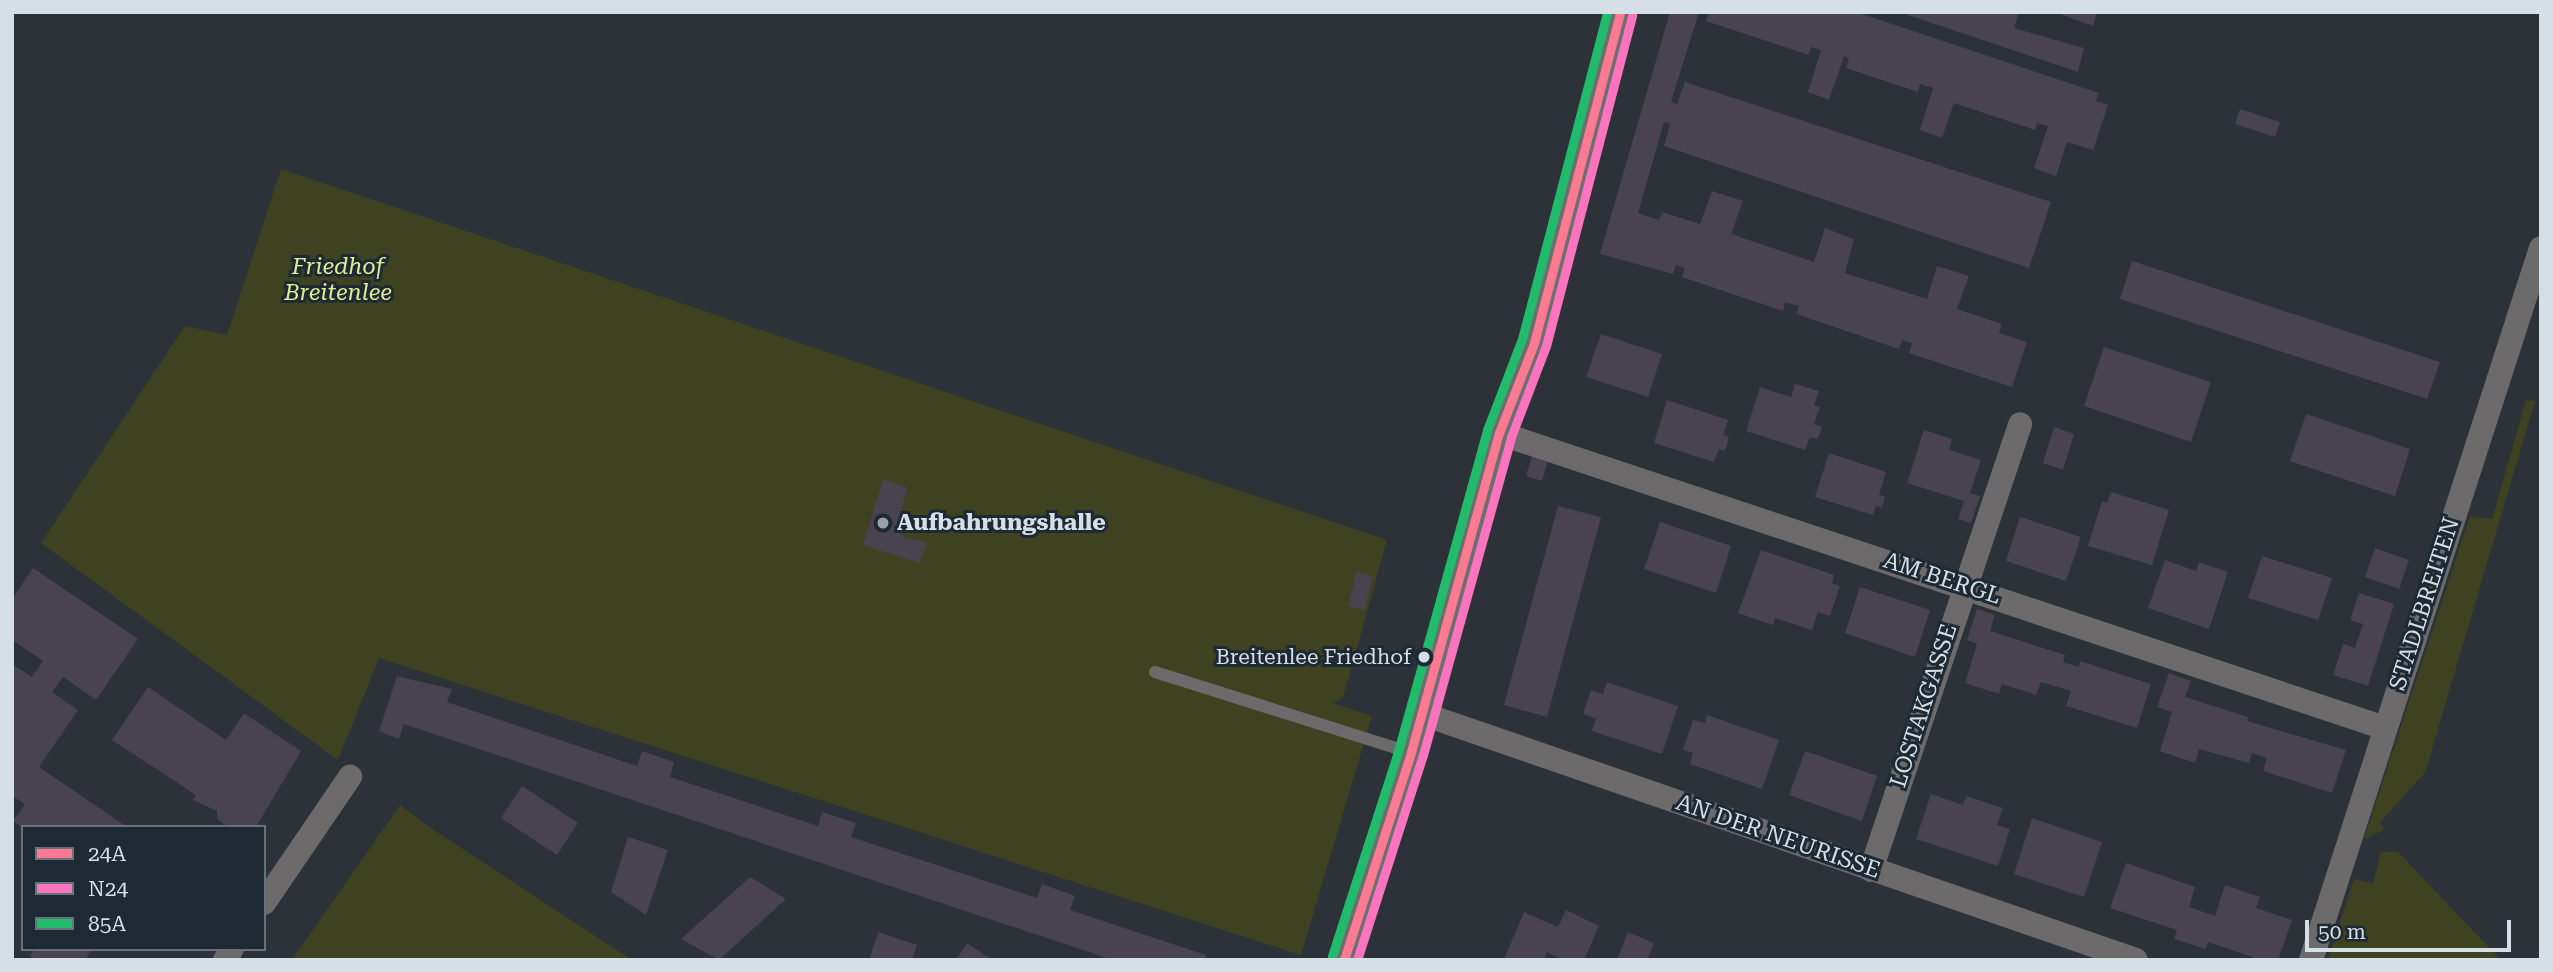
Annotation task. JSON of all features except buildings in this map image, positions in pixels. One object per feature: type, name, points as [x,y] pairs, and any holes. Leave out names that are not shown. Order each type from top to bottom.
[{"type":"main road","points":[[1344,960],[1411,752],[1499,433],[1534,342],[1620,12]]},
{"type":"street","name":"STADLBREITEN","points":[[2311,960],[2541,248]]},
{"type":"street","name":"LOSTAKGASSE","points":[[1871,870],[2020,424]]},
{"type":"street","name":"AM BERGL","points":[[1499,433],[2385,728]]},
{"type":"street","name":"AN DER NEURISSE","points":[[1420,713],[1871,870],[2080,952],[2136,960]]},
{"type":"street","points":[[266,900],[350,777]]},
{"type":"lane","points":[[1155,672],[1411,752]]},
{"type":"green space","name":"Friedhof Breitenlee","points":[[281,169],[1387,540],[1343,698],[1332,703],[1372,716],[1301,955],[379,658],[338,760],[41,543],[185,326],[227,335]]},
{"type":"green space","points":[[2526,400],[2535,401],[2425,773],[2380,822],[2384,830],[2364,839],[2470,516],[2492,519]]},
{"type":"green space","points":[[400,805],[432,829],[632,960],[292,960]]},
{"type":"green space","points":[[2381,852],[2398,852],[2501,960],[2328,960],[2354,879],[2373,884]]},
{"type":"transit line","name":"85A","points":[[1332,956],[1399,748],[1487,430],[1522,339],[1607,12]]},
{"type":"transit line","name":"24A","points":[[1344,960],[1411,752],[1499,433],[1534,343],[1620,12]]},
{"type":"transit line","name":"N24","points":[[1357,960],[1423,755],[1511,437],[1546,346],[1632,15]]},
{"type":"place","name":"Aufbahrungshalle","points":[[883,523]]},
{"type":"place","name":"Breitenlee Friedhof","points":[[1424,657]]}]
